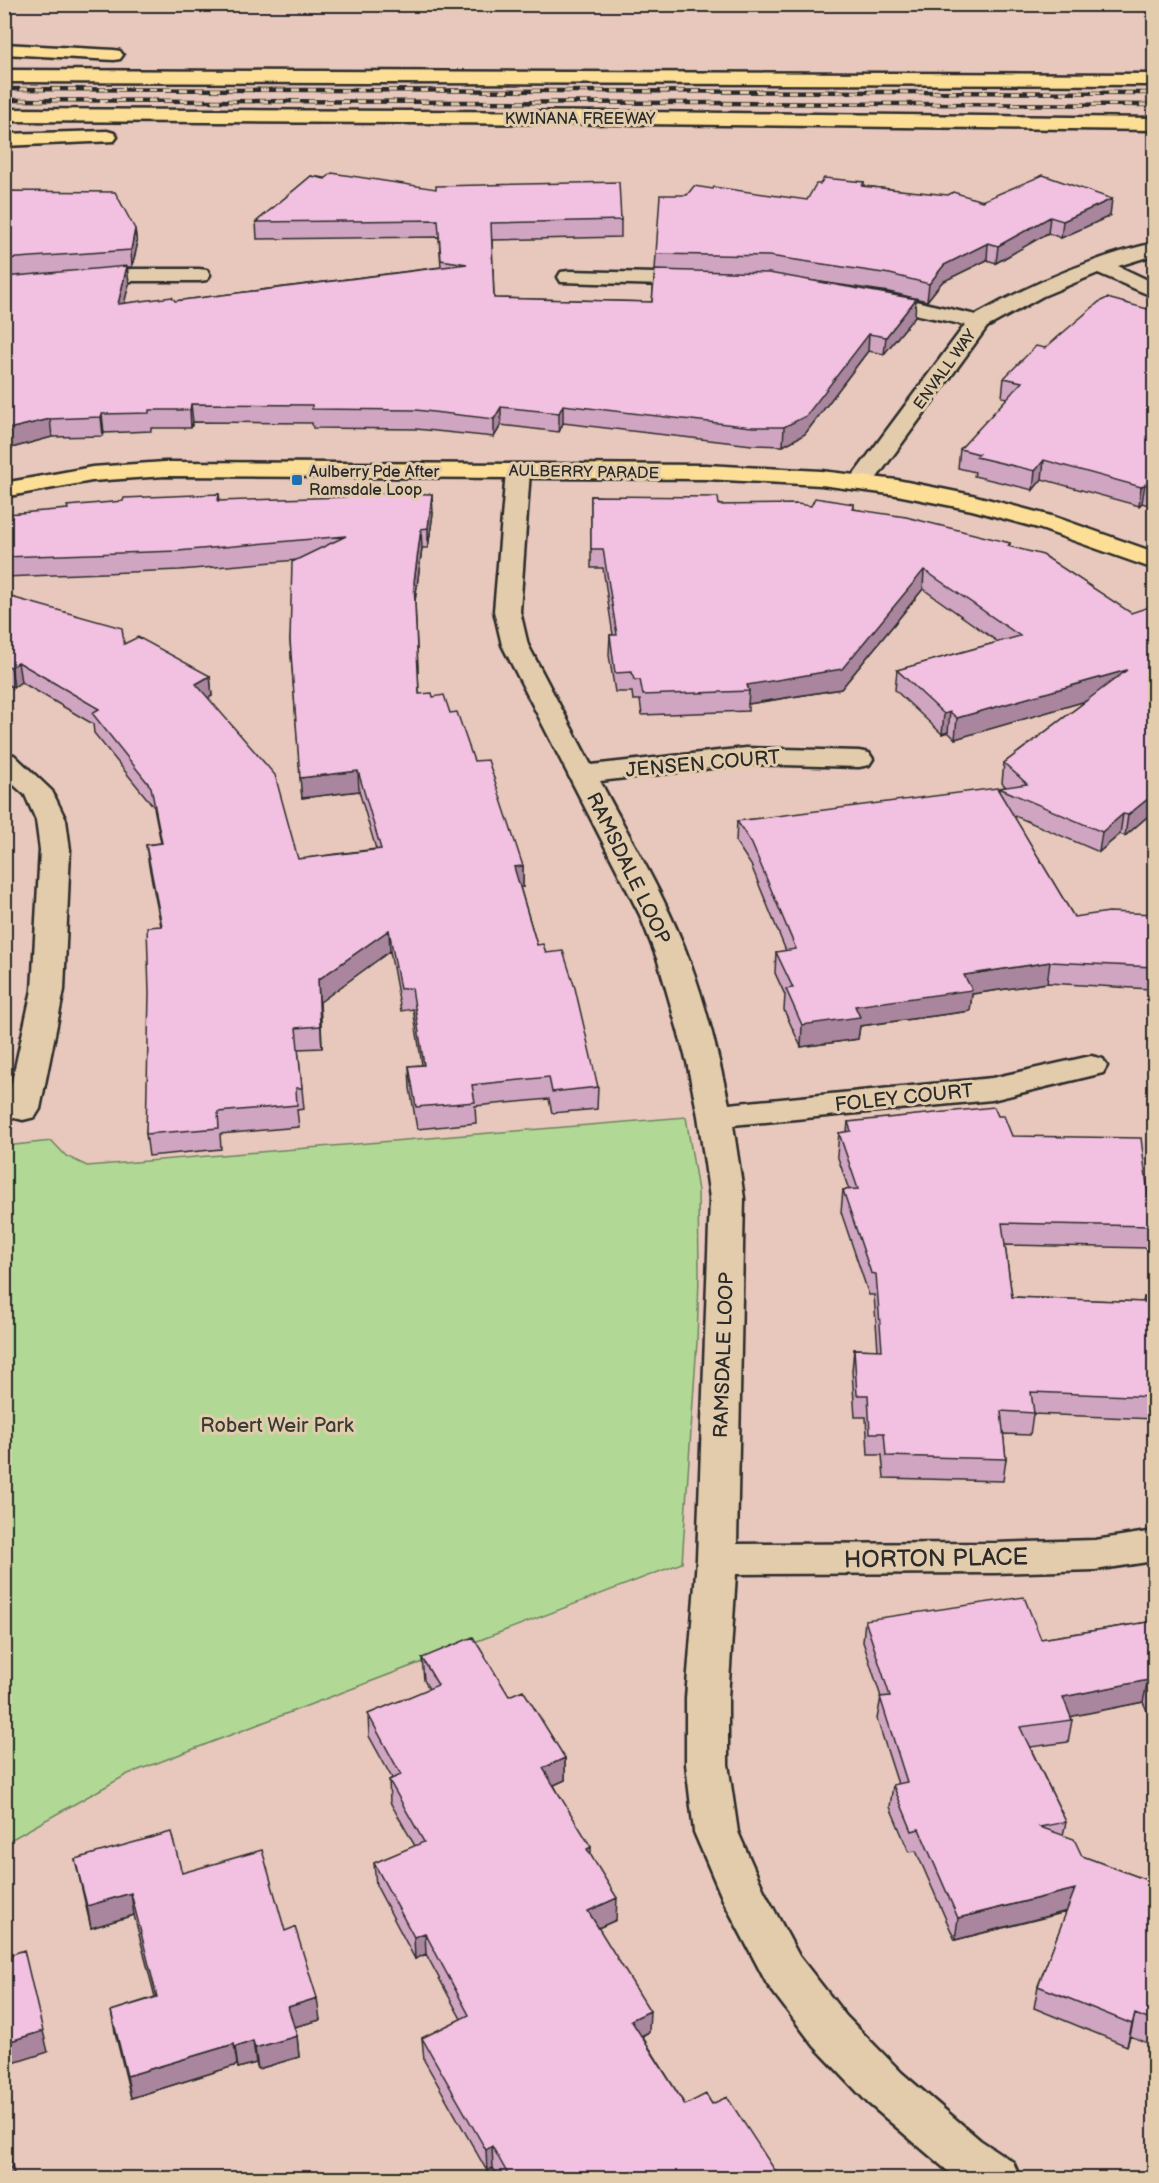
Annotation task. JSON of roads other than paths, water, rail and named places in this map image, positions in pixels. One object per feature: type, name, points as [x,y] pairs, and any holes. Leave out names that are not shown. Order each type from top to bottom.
[{"type":"main road","points":[[4,49],[127,56]]},
{"type":"main road","points":[[216,59],[1018,79]]},
{"type":"main road","points":[[4,75],[1155,80]]},
{"type":"main road","name":"KWINANA FREEWAY","points":[[4,115],[640,118],[1155,124]]},
{"type":"main road","points":[[166,135],[640,118]]},
{"type":"main road","points":[[4,140],[130,136]]},
{"type":"main road","name":"AULBERRY PARADE","points":[[4,490],[92,474],[165,469],[715,472],[861,482],[1005,512],[1065,529],[1155,561]]},
{"type":"street","name":"ENVALL WAY","points":[[861,482],[979,322],[1035,291],[1099,265],[1155,249]]},
{"type":"street","points":[[1099,265],[1155,291]]},
{"type":"street","points":[[4,286],[133,274],[199,275]]},
{"type":"street","points":[[569,277],[649,280],[719,279]]},
{"type":"street","points":[[848,294],[979,322]]},
{"type":"street","name":"RAMSDALE LOOP","points":[[518,471],[507,611],[515,645],[584,774],[655,915],[674,961],[690,1011],[715,1116],[727,1198],[717,1559],[707,1698],[707,1764],[716,1832],[745,1900],[783,1970],[830,2031],[885,2088],[963,2156],[996,2178]]},
{"type":"street","name":"JENSEN COURT","points":[[584,774],[746,756],[859,759]]},
{"type":"street","points":[[4,761],[38,791],[51,820],[55,850],[48,990],[23,1109]]},
{"type":"street","name":"FOLEY COURT","points":[[715,1116],[992,1089],[1091,1066]]},
{"type":"street","name":"HORTON PLACE","points":[[717,1559],[996,1558],[1095,1555],[1155,1546]]},
{"type":"railway","points":[[4,89],[1154,93]]},
{"type":"railway","points":[[4,100],[1154,105]]},
{"type":"place","name":"Aulberry Pde After Ramsdale Loop","points":[[297,480]]},
{"type":"park label","name":"Robert Weir Park","points":[[277,1425]]}]
